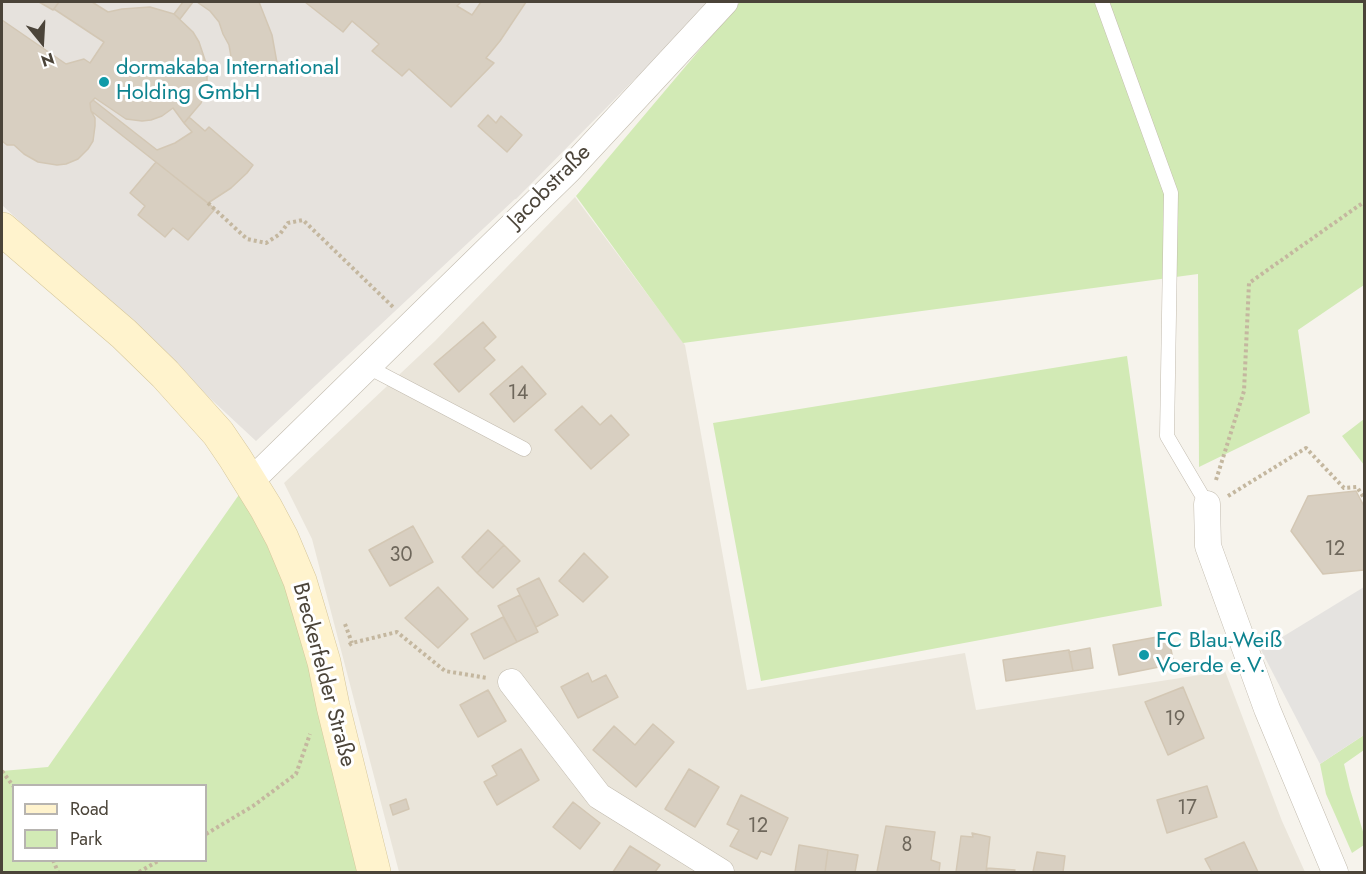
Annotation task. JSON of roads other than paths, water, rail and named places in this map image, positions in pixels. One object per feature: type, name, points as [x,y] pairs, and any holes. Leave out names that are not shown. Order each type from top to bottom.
[{"type":"main road","name":"Breckerfelder Straße","points":[[2,229],[124,334],[165,374],[218,433],[266,508],[282,538],[300,581],[324,662],[374,873]]},
{"type":"street","name":"Jacobstraße","points":[[250,482],[569,170],[725,2]]},
{"type":"street","points":[[1207,507],[1208,546],[1267,709],[1335,873]]},
{"type":"street","points":[[511,682],[599,796],[721,873]]},
{"type":"lane","points":[[1102,2],[1172,193],[1167,436],[1207,507]]},
{"type":"lane","points":[[368,368],[524,449]]},
{"type":"place","name":"dormakaba International Holding GmbH","points":[[104,82]]},
{"type":"place","name":"FC Blau-Weiß Voerde e.V.","points":[[1144,655]]}]
